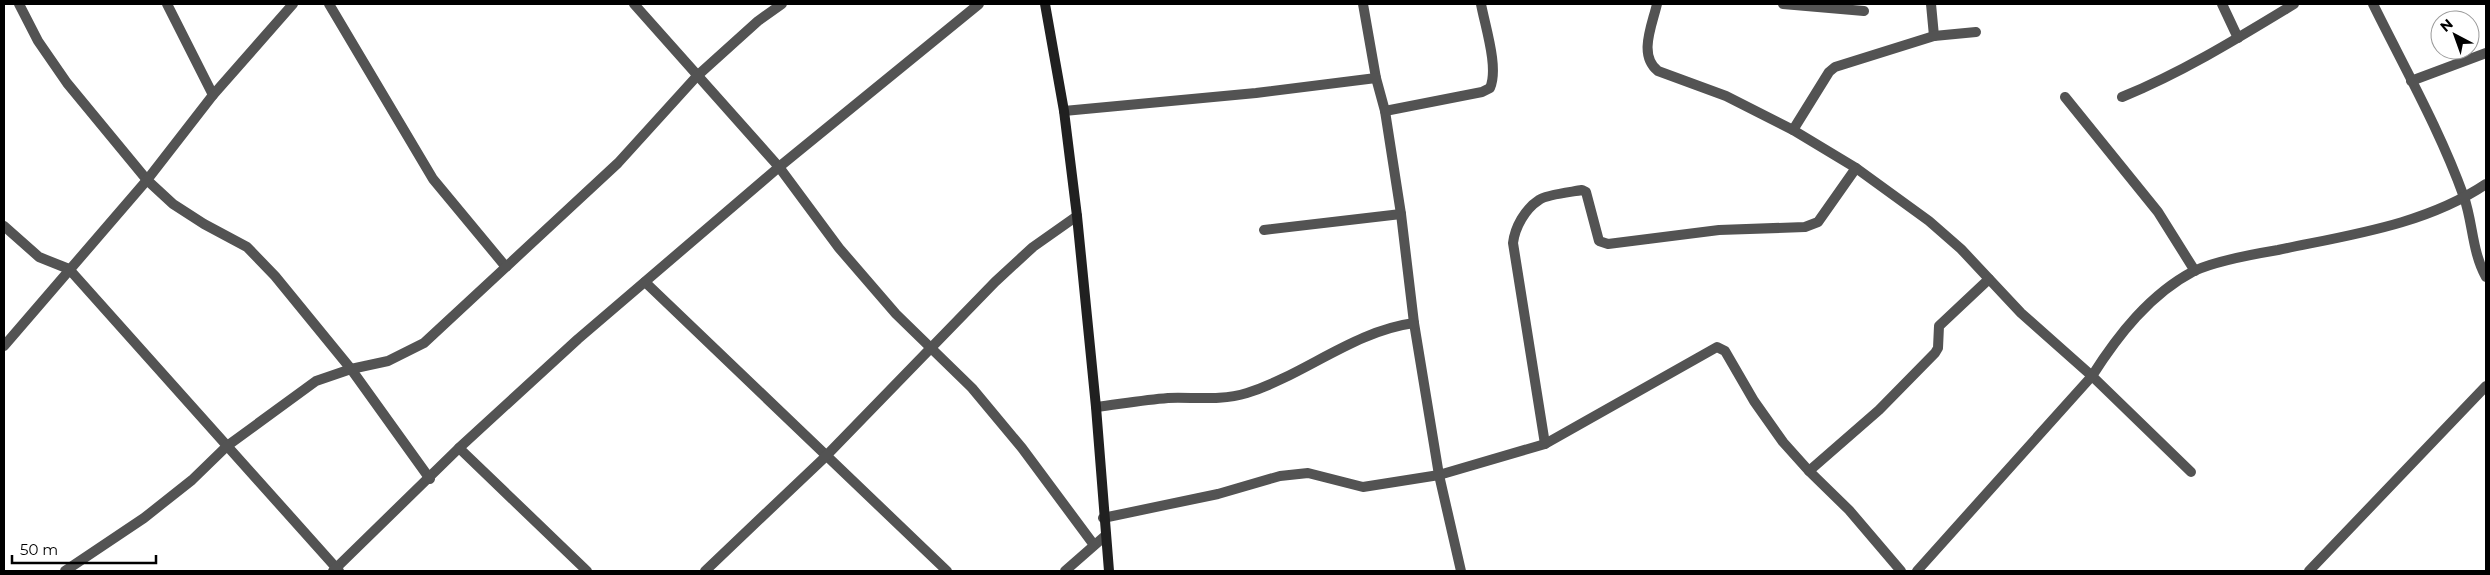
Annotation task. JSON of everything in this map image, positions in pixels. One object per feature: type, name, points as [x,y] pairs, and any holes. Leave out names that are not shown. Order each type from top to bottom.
[{"type":"street","points":[[19,4],[38,41],[67,82],[147,180],[173,204],[204,224],[247,247],[276,276],[351,369],[430,478]]},
{"type":"street","points":[[167,4],[213,95]]},
{"type":"street","points":[[4,346],[147,180],[213,95],[293,4]]},
{"type":"street","points":[[329,4],[433,179],[506,267]]},
{"type":"street","points":[[634,4],[779,167],[839,248],[930,349],[972,388],[1022,448],[1094,545]]},
{"type":"street","points":[[65,571],[144,518],[192,480],[227,446],[316,381],[351,369],[388,360],[424,343],[618,163],[697,76],[758,21],[782,4]]},
{"type":"street","points":[[4,226],[39,257],[69,269],[336,570],[459,448],[578,339],[779,167],[979,4]]},
{"type":"street","points":[[1045,4],[1064,111],[1077,216],[1096,407],[1103,518],[1109,571]]},
{"type":"street","points":[[1363,4],[1376,78],[1385,111],[1401,214],[1414,323],[1439,476],[1461,571]]},
{"type":"street","points":[[1385,111],[1482,92],[1490,88],[1494,80],[1481,4]]},
{"type":"street","points":[[1657,4],[1646,53],[1650,64],[1658,71],[1726,96],[1793,130],[1856,168],[1929,221],[1961,249],[2021,313],[2092,376],[2191,472]]},
{"type":"street","points":[[1783,4],[1864,11]]},
{"type":"street","points":[[1931,4],[1934,36]]},
{"type":"street","points":[[2222,4],[2238,38]]},
{"type":"street","points":[[2122,97],[2150,86],[2238,38],[2294,4]]},
{"type":"street","points":[[2373,4],[2445,152],[2464,198],[2475,250],[2486,277]]},
{"type":"street","points":[[1793,130],[1829,72],[1835,67],[1934,36],[1976,32]]},
{"type":"street","points":[[2411,81],[2486,53]]},
{"type":"street","points":[[1064,111],[1256,93],[1376,78]]},
{"type":"street","points":[[2065,96],[2158,212],[2195,271]]},
{"type":"street","points":[[1544,444],[1513,243],[1514,231],[1520,221],[1540,199],[1582,190],[1586,192],[1599,241],[1608,244],[1719,230],[1804,227],[1818,222],[1856,168]]},
{"type":"street","points":[[1917,571],[2092,376],[2110,348],[2135,318],[2166,290],[2195,271],[2250,255],[2361,233],[2400,222],[2464,198],[2486,184]]},
{"type":"street","points":[[1264,230],[1401,214]]},
{"type":"street","points":[[705,571],[826,457],[930,349],[1033,247],[1077,216]]},
{"type":"street","points":[[1809,471],[1880,410],[1935,353],[1938,348],[1939,326],[1989,279]]},
{"type":"street","points":[[645,282],[947,571]]},
{"type":"street","points":[[1096,407],[1168,398],[1222,398],[1246,393],[1280,380],[1391,326],[1414,323]]},
{"type":"street","points":[[1103,518],[1218,494],[1280,476],[1308,473],[1364,487],[1439,476],[1544,444],[1717,347],[1725,351],[1754,401],[1783,442],[1809,471],[1849,510],[1901,571]]},
{"type":"street","points":[[2309,571],[2486,386]]},
{"type":"street","points":[[459,448],[587,571]]},
{"type":"street","points":[[1065,571],[1105,536]]}]
